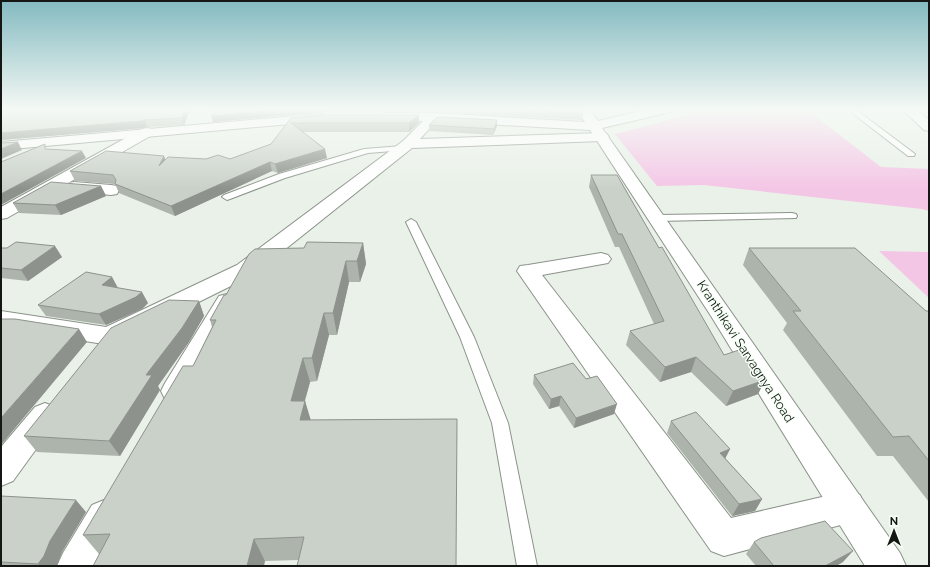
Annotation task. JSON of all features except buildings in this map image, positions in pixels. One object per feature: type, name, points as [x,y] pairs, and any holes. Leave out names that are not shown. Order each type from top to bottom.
[{"type":"street","points":[[1,146],[109,135]]},
{"type":"street","points":[[1,214],[141,135]]},
{"type":"street","points":[[89,361],[109,336],[245,270],[405,146],[416,135]]},
{"type":"street","points":[[405,146],[491,135]]},
{"type":"street","name":"Kranthikavi Sarvagnya Road","points":[[601,135],[722,314],[887,566]]},
{"type":"street","points":[[21,157],[60,140]]},
{"type":"street","points":[[107,154],[129,156]]},
{"type":"street","points":[[53,185],[111,190]]},
{"type":"street","points":[[601,259],[528,271],[724,538],[848,507]]},
{"type":"street","points":[[162,414],[245,270]]},
{"type":"street","points":[[1,319],[109,336]]},
{"type":"street","points":[[1,471],[60,397]]},
{"type":"street","points":[[76,566],[115,497]]},
{"type":"lane","points":[[886,135],[911,154]]},
{"type":"lane","points":[[227,197],[282,176],[367,151],[405,146]]},
{"type":"lane","points":[[657,218],[792,216]]},
{"type":"lane","points":[[411,222],[467,337],[500,423],[527,566]]},
{"type":"shaded area","points":[[616,135],[840,135],[881,167],[929,169],[929,211],[704,185],[657,186]]},
{"type":"shaded area","points":[[879,251],[929,252],[929,298]]}]
